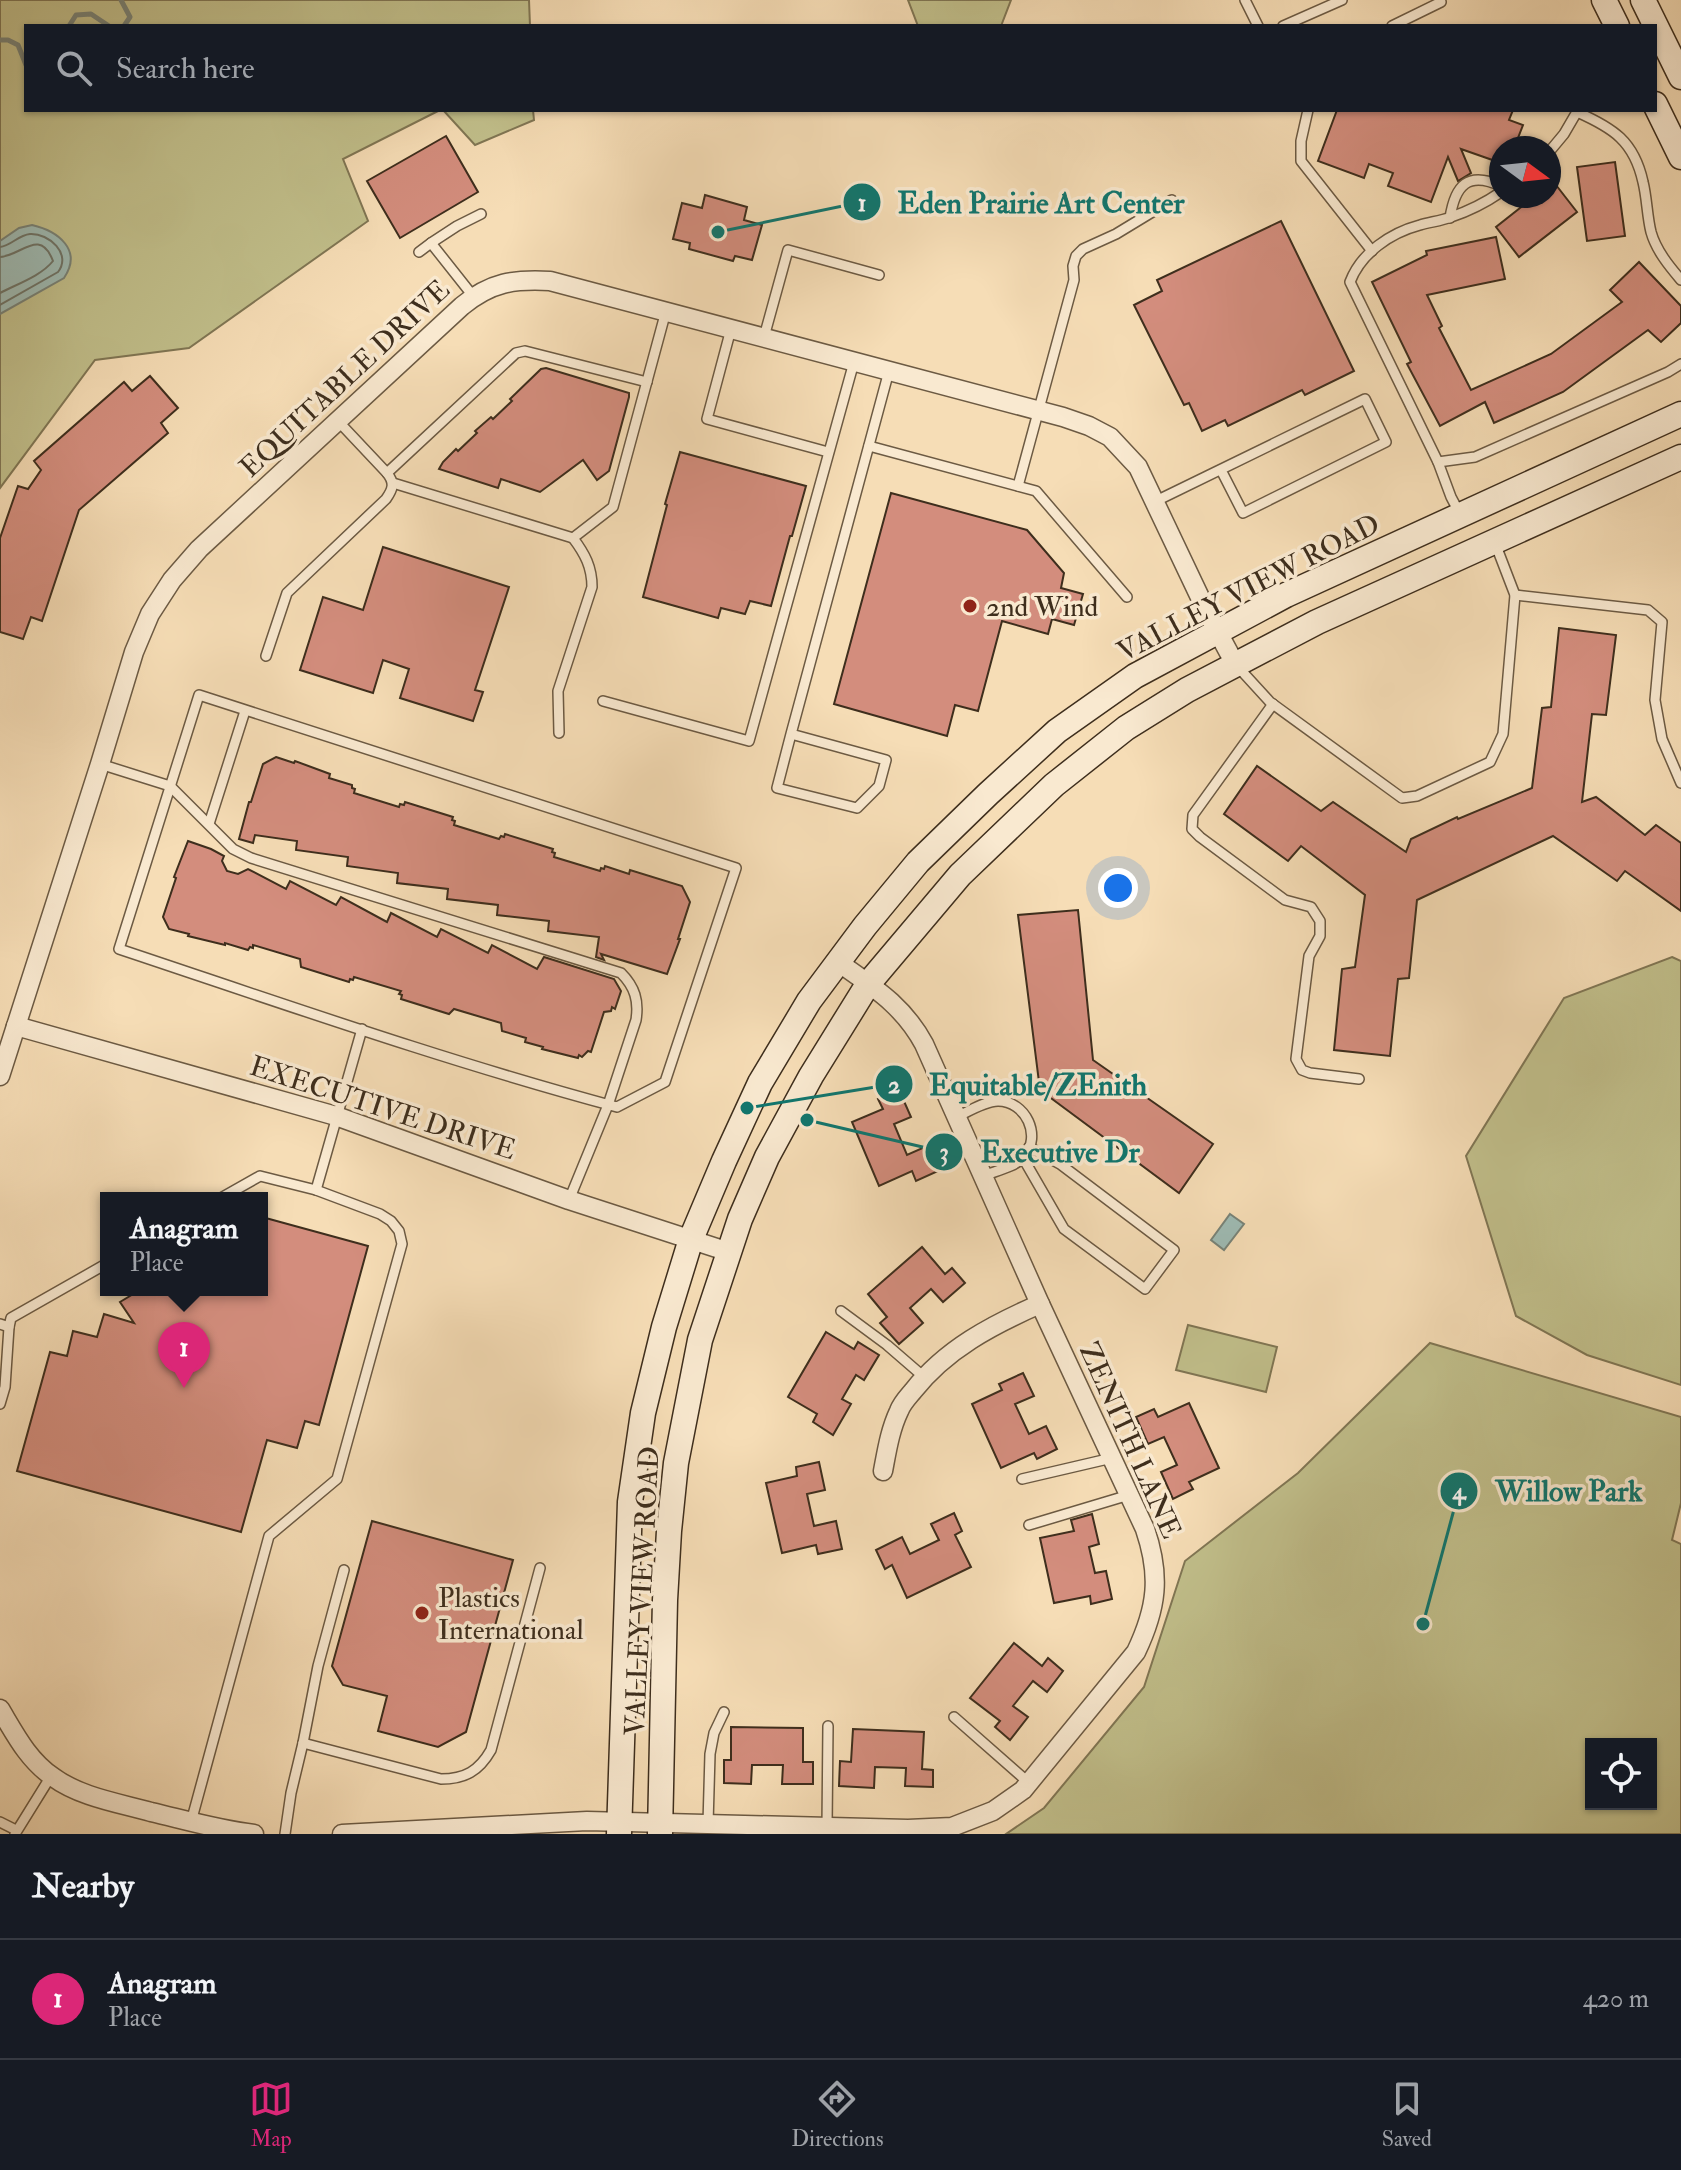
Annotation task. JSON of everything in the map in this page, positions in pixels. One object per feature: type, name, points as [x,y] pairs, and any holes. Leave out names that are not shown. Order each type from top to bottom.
[{"type":"main road","points":[[1604,0],[1616,24]]},
{"type":"main road","points":[[1643,0],[1655,24]]},
{"type":"main road","points":[[1657,28],[1681,77]]},
{"type":"main road","points":[[1657,108],[1681,157]]},
{"type":"main road","name":"VALLEY VIEW ROAD","points":[[619,1828],[630,1502],[643,1413],[664,1327],[691,1239],[760,1083],[809,1001],[865,926],[918,862],[988,794],[1057,731],[1135,676],[1286,595],[1681,414]]},
{"type":"main road","name":"VALLEY VIEW ROAD","points":[[660,1828],[665,1600],[676,1463],[700,1340],[740,1219],[767,1157],[811,1076],[868,984],[960,875],[1054,785],[1126,728],[1187,690],[1317,622],[1681,457]]},
{"type":"street","name":"EQUITABLE DRIVE","points":[[0,1076],[134,652],[150,614],[172,580],[199,549],[473,296],[502,283],[550,281],[1089,426],[1110,437],[1138,467],[1235,664]]},
{"type":"street","name":"ZENITH LANE","points":[[342,1834],[470,1831],[587,1821],[619,1828],[708,1824],[937,1831],[993,1811],[1023,1790],[1136,1652],[1147,1628],[1156,1577],[1153,1552],[1129,1495],[913,1024],[901,1010],[838,962]]},
{"type":"street","name":"EXECUTIVE DRIVE","points":[[16,1026],[336,1116],[569,1200],[729,1252]]},
{"type":"street","points":[[883,1471],[889,1435],[900,1407],[924,1377],[953,1351],[996,1323],[1040,1304]]},
{"type":"street","points":[[0,1709],[24,1750],[65,1785],[106,1800],[229,1831],[254,1834]]},
{"type":"lane","points":[[1245,0],[1257,24]]},
{"type":"lane","points":[[1288,24],[1342,0]]},
{"type":"lane","points":[[1396,24],[1441,2]]},
{"type":"lane","points":[[1308,112],[1301,141],[1301,161],[1372,251]]},
{"type":"lane","points":[[1561,138],[1577,112]]},
{"type":"lane","points":[[1580,112],[1624,139],[1643,181],[1651,233],[1681,280]]},
{"type":"lane","points":[[1450,218],[1453,201],[1463,185],[1469,180],[1489,181]]},
{"type":"lane","points":[[1018,486],[1074,280],[1076,256],[1083,249],[1116,234],[1172,200]]},
{"type":"lane","points":[[1460,514],[1350,282],[1355,269],[1381,242],[1417,226],[1450,218],[1489,200]]},
{"type":"lane","points":[[419,252],[481,214]]},
{"type":"lane","points":[[431,243],[473,296]]},
{"type":"lane","points":[[764,338],[788,250],[879,275]]},
{"type":"lane","points":[[573,538],[613,507],[666,311]]},
{"type":"lane","points":[[731,329],[707,419],[828,452]]},
{"type":"lane","points":[[387,473],[516,353],[525,351],[647,382]]},
{"type":"lane","points":[[603,701],[749,741],[854,361]]},
{"type":"lane","points":[[1438,462],[1475,457],[1681,364]]},
{"type":"lane","points":[[791,734],[886,760],[879,786],[857,808],[777,788],[791,734],[889,371]]},
{"type":"lane","points":[[1156,501],[1365,399],[1386,442],[1243,513],[1221,470]]},
{"type":"lane","points":[[338,421],[393,483],[573,538],[584,552],[592,574],[592,587],[558,691],[559,733]]},
{"type":"lane","points":[[869,446],[1036,491],[1127,597]]},
{"type":"lane","points":[[266,656],[287,593],[386,499],[393,483]]},
{"type":"lane","points":[[1235,664],[1273,704],[1402,798],[1417,796],[1490,762],[1503,734],[1515,595],[1495,542]]},
{"type":"lane","points":[[1515,595],[1648,610],[1662,622],[1655,700],[1662,739],[1681,783]]},
{"type":"lane","points":[[199,695],[245,711],[736,868],[665,1082],[617,1107],[608,1105],[531,1083],[119,949],[199,695]]},
{"type":"lane","points":[[1273,704],[1193,815],[1192,829],[1285,900],[1311,907],[1320,921],[1320,936],[1309,956],[1296,1059],[1302,1070],[1310,1073],[1359,1079]]},
{"type":"lane","points":[[209,824],[245,711]]},
{"type":"lane","points":[[100,764],[170,786],[233,849],[251,858],[621,973],[636,994],[638,1010],[608,1105],[569,1200]]},
{"type":"lane","points":[[316,1190],[362,1029]]},
{"type":"lane","points":[[957,1117],[993,1101],[1012,1104],[1027,1117],[1031,1136],[1023,1158],[983,1176]]},
{"type":"lane","points":[[1023,1158],[1064,1229],[1145,1289],[1174,1250],[1060,1164],[1029,1147]]},
{"type":"lane","points":[[191,1822],[269,1536],[337,1479],[402,1244],[399,1231],[380,1214],[316,1190],[260,1176],[232,1192]]},
{"type":"lane","points":[[0,1404],[5,1387],[4,1326],[11,1318],[100,1267]]},
{"type":"lane","points":[[841,1311],[924,1377]]},
{"type":"lane","points":[[1022,1479],[1112,1458]]},
{"type":"lane","points":[[1029,1525],[1129,1495]]},
{"type":"lane","points":[[303,1743],[441,1779],[458,1778],[474,1772],[491,1750],[540,1568]]},
{"type":"lane","points":[[285,1834],[318,1666],[344,1570]]},
{"type":"lane","points":[[708,1824],[710,1754],[714,1733],[724,1712]]},
{"type":"lane","points":[[954,1717],[1029,1783]]},
{"type":"lane","points":[[820,1829],[828,1726]]},
{"type":"lane","points":[[0,1822],[16,1832],[51,1776]]},
{"type":"shaded area","points":[[0,0],[529,0],[530,24],[24,24],[24,112],[436,112],[343,159],[368,221],[189,348],[95,360],[0,488]]},
{"type":"shaded area","points":[[908,0],[1011,0],[1002,24],[917,24]]},
{"type":"shaded area","points":[[445,112],[533,112],[534,120],[475,145]]},
{"type":"shaded area","points":[[1672,957],[1681,961],[1681,1385],[1587,1355],[1516,1316],[1466,1156],[1564,998]]},
{"type":"shaded area","points":[[1188,1325],[1277,1347],[1266,1392],[1176,1370]]},
{"type":"shaded area","points":[[1430,1343],[1681,1417],[1681,1503],[1672,1540],[1681,1544],[1681,1834],[1006,1834],[1044,1808],[1144,1687],[1185,1561],[1298,1473]]},
{"type":"water","points":[[32,225],[51,232],[65,243],[71,259],[69,268],[64,278],[0,314],[0,241],[19,228]]},
{"type":"water","points":[[1230,1214],[1244,1224],[1224,1250],[1211,1240]]},
{"type":"building","points":[[1336,112],[1512,112],[1509,120],[1523,125],[1519,136],[1489,136],[1489,159],[1461,149],[1471,173],[1458,181],[1448,157],[1431,202],[1388,186],[1393,173],[1369,164],[1364,178],[1318,161]]},
{"type":"building","points":[[446,136],[478,192],[400,238],[367,181]]},
{"type":"building","points":[[1615,162],[1625,236],[1587,241],[1577,167]]},
{"type":"building","points":[[1561,191],[1577,212],[1519,257],[1496,227],[1520,208],[1561,208]]},
{"type":"building","points":[[705,195],[747,207],[744,220],[762,225],[752,260],[735,256],[733,261],[689,249],[690,243],[673,239],[682,203],[702,208]]},
{"type":"building","points":[[1281,221],[1354,371],[1305,395],[1302,390],[1228,426],[1225,420],[1202,431],[1189,403],[1184,405],[1134,305],[1162,291],[1157,280]]},
{"type":"building","points":[[1496,237],[1505,279],[1427,295],[1442,326],[1439,328],[1471,390],[1551,354],[1622,302],[1610,290],[1639,262],[1681,306],[1681,323],[1661,342],[1648,330],[1563,392],[1494,423],[1485,402],[1440,426],[1407,364],[1411,362],[1372,282],[1427,255],[1426,251]]},
{"type":"building","points":[[541,369],[629,393],[609,471],[597,480],[583,460],[540,492],[501,479],[498,488],[439,469],[456,449],[458,451],[477,433],[475,431],[491,417],[493,419]]},
{"type":"building","points":[[150,376],[178,408],[161,423],[168,433],[79,510],[42,621],[31,617],[23,639],[0,632],[0,538],[18,486],[28,489],[41,470],[34,461],[124,382],[132,391]]},
{"type":"building","points":[[680,452],[806,486],[771,606],[750,601],[745,614],[721,608],[718,618],[643,597]]},
{"type":"building","name":"2nd Wind","points":[[891,493],[1027,530],[1064,573],[1061,588],[1083,594],[1074,625],[1052,619],[1048,634],[1002,621],[978,711],[955,705],[947,736],[834,704]]},
{"type":"building","points":[[383,547],[509,587],[475,690],[483,692],[473,721],[400,698],[409,669],[383,660],[373,693],[300,670],[323,597],[363,610]]},
{"type":"building","points":[[1559,628],[1616,635],[1606,715],[1592,714],[1582,802],[1596,797],[1645,835],[1656,825],[1681,843],[1681,911],[1625,871],[1617,881],[1553,836],[1417,900],[1409,978],[1398,979],[1390,1056],[1334,1050],[1342,969],[1355,967],[1365,895],[1301,846],[1288,861],[1224,814],[1257,766],[1321,811],[1333,802],[1406,852],[1411,839],[1457,817],[1532,788],[1542,708],[1551,707]]},
{"type":"building","points":[[276,757],[330,774],[329,778],[352,785],[354,793],[399,807],[405,802],[453,817],[454,825],[499,839],[505,834],[553,849],[554,857],[600,871],[605,866],[629,874],[630,870],[682,886],[690,902],[667,974],[601,954],[604,960],[596,957],[599,937],[548,931],[549,921],[497,915],[498,905],[447,899],[448,889],[397,883],[398,873],[347,866],[348,857],[296,850],[297,841],[255,835],[253,843],[239,839],[263,764]]},
{"type":"building","points":[[188,841],[224,856],[222,861],[227,871],[238,874],[248,869],[286,889],[290,881],[336,905],[341,897],[387,922],[391,913],[437,937],[441,929],[488,953],[492,945],[537,969],[544,957],[614,979],[621,991],[615,1009],[612,1007],[611,1011],[604,1012],[591,1052],[578,1058],[525,1042],[526,1038],[502,1031],[501,1023],[454,1009],[449,1014],[401,999],[401,991],[354,977],[349,982],[301,967],[300,959],[253,945],[248,950],[169,929],[163,917]]},
{"type":"building","points":[[1078,910],[1093,1060],[1213,1144],[1179,1193],[1040,1090],[1018,915]]},
{"type":"building","points":[[899,1090],[911,1117],[894,1124],[907,1155],[927,1146],[938,1171],[916,1181],[912,1171],[879,1186],[852,1122],[883,1109],[878,1099]]},
{"type":"building","points":[[268,1219],[368,1246],[319,1425],[305,1421],[297,1448],[267,1440],[241,1532],[17,1471],[50,1352],[67,1356],[73,1331],[97,1337],[104,1314],[134,1323],[120,1302],[130,1296],[268,1296]]},
{"type":"building","points":[[922,1247],[945,1274],[952,1268],[965,1283],[943,1302],[931,1289],[910,1308],[923,1323],[899,1344],[880,1323],[887,1317],[868,1294]]},
{"type":"building","points":[[826,1332],[854,1349],[858,1342],[879,1355],[864,1380],[856,1375],[842,1399],[851,1404],[833,1435],[813,1422],[817,1414],[788,1397]]},
{"type":"building","points":[[1023,1373],[1034,1396],[1015,1404],[1029,1434],[1046,1426],[1057,1449],[1037,1459],[1034,1453],[1001,1468],[972,1404],[1002,1390],[999,1384]]},
{"type":"building","points":[[1189,1403],[1219,1468],[1189,1482],[1193,1489],[1173,1499],[1161,1472],[1177,1465],[1164,1437],[1148,1444],[1136,1417],[1154,1409],[1158,1417]]},
{"type":"building","points":[[819,1462],[825,1490],[807,1494],[814,1526],[836,1521],[842,1549],[818,1554],[816,1545],[782,1553],[766,1483],[797,1476],[796,1467]]},
{"type":"building","points":[[954,1513],[962,1531],[955,1535],[971,1567],[907,1598],[892,1565],[885,1569],[876,1550],[902,1537],[910,1554],[939,1540],[931,1524]]},
{"type":"building","points":[[1092,1514],[1099,1544],[1089,1547],[1095,1573],[1106,1571],[1112,1599],[1091,1604],[1090,1596],[1054,1603],[1040,1538],[1074,1531],[1071,1520]]},
{"type":"building","name":"Plastics International","points":[[372,1521],[513,1560],[466,1732],[438,1747],[378,1731],[387,1696],[343,1685],[332,1666]]},
{"type":"building","points":[[1014,1643],[1042,1666],[1048,1658],[1063,1671],[1047,1692],[1033,1681],[1013,1706],[1028,1717],[1010,1740],[995,1727],[1000,1721],[970,1698]]},
{"type":"building","points":[[731,1727],[803,1728],[803,1762],[813,1762],[813,1784],[782,1784],[783,1765],[752,1765],[751,1784],[724,1783],[724,1760],[731,1760]]},
{"type":"building","points":[[853,1729],[924,1732],[922,1769],[933,1770],[933,1787],[905,1786],[906,1768],[875,1767],[874,1788],[839,1786],[840,1761],[851,1762]]},
{"type":"waterway","points":[[121,0],[130,17],[125,24]]},
{"type":"waterway","points":[[70,24],[76,15],[91,14],[106,24]]},
{"type":"waterway","points":[[0,40],[18,45],[24,60]]},
{"type":"place","name":"Eden Prairie Art Center","points":[[718,232]]},
{"type":"place","name":"2nd Wind","points":[[970,606]]},
{"type":"place","name":"Equitable/ZEnith","points":[[747,1108]]},
{"type":"place","name":"Executive Dr","points":[[807,1120]]},
{"type":"place","name":"Anagram","points":[[184,1388]]},
{"type":"place","name":"Plastics International","points":[[422,1613]]},
{"type":"place","name":"Willow Park","points":[[1423,1624]]}]
